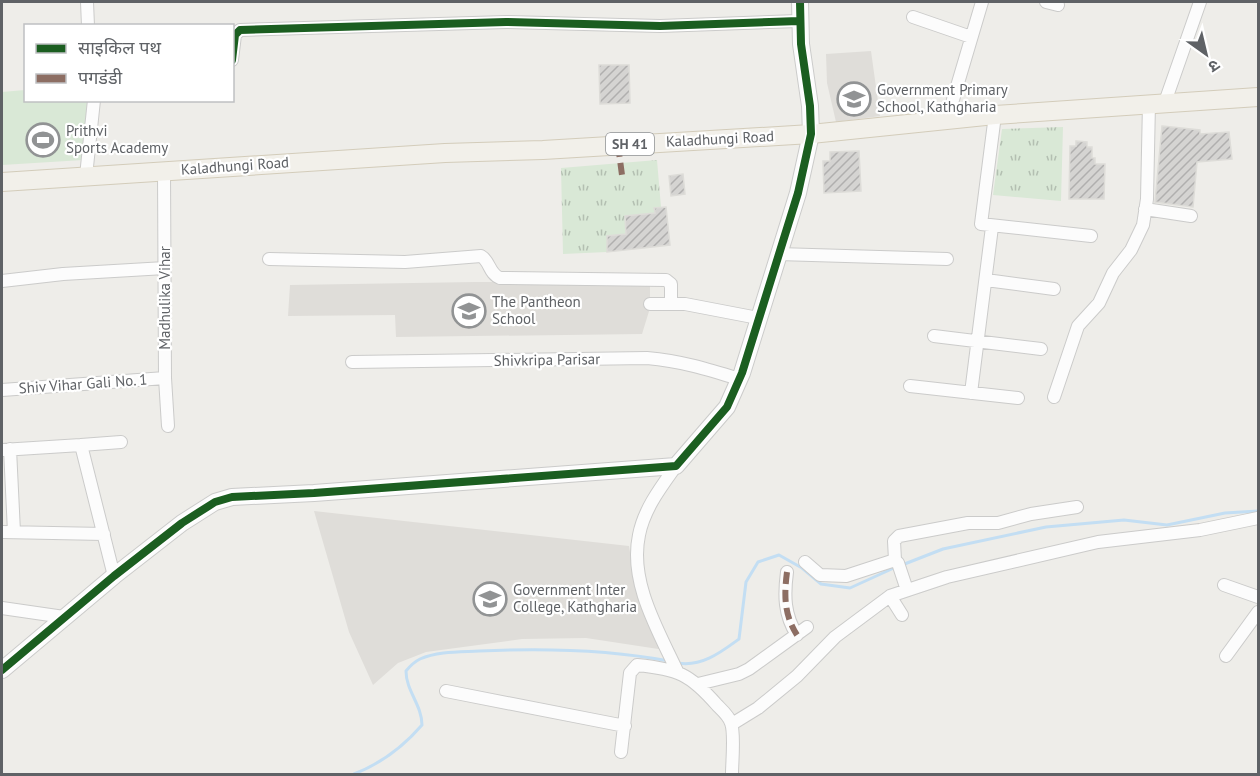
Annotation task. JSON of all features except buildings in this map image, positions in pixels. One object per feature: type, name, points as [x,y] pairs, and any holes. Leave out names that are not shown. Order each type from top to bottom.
[{"type":"main road","name":"Kaladhungi Road","points":[[2,182],[445,153],[543,150],[811,134],[995,115],[1258,97]]},
{"type":"street","points":[[87,2],[88,24]]},
{"type":"street","points":[[677,671],[658,632],[641,584],[637,561],[639,535],[649,508],[676,466],[727,407],[739,379],[798,193],[811,134],[810,106],[801,44],[800,2]]},
{"type":"street","points":[[947,120],[982,2]]},
{"type":"street","points":[[1054,397],[1076,331],[1082,320],[1100,303],[1113,273],[1131,250],[1143,225],[1157,103],[1200,2]]},
{"type":"street","points":[[913,17],[971,37]]},
{"type":"street","points":[[234,43],[235,35],[240,30],[506,22],[660,26],[800,21]]},
{"type":"street","points":[[86,176],[94,102]]},
{"type":"street","points":[[995,115],[981,222],[983,225],[1091,236]]},
{"type":"street","name":"Madhulika Vihar","points":[[164,171],[165,378],[168,426]]},
{"type":"street","points":[[1146,210],[1191,216]]},
{"type":"street","points":[[971,393],[992,227]]},
{"type":"street","points":[[778,254],[947,259]]},
{"type":"street","points":[[269,258],[405,262],[480,256],[486,260],[495,276],[500,278],[666,280],[670,284],[671,304]]},
{"type":"street","points":[[2,281],[63,274],[165,268]]},
{"type":"street","points":[[986,280],[1054,289]]},
{"type":"street","points":[[650,304],[685,304],[758,318]]},
{"type":"street","points":[[934,336],[1041,349]]},
{"type":"street","name":"Shivkripa Parisar","points":[[352,362],[647,358],[675,360],[698,365],[739,379]]},
{"type":"street","name":"Shiv Vihar Gali No. 1","points":[[2,390],[165,378]]},
{"type":"street","points":[[910,386],[1018,398]]},
{"type":"street","points":[[104,534],[8,532],[6,450],[121,442]]},
{"type":"street","points":[[81,445],[114,576]]},
{"type":"street","points":[[2,670],[114,576],[215,502],[232,497],[676,466]]},
{"type":"street","points":[[907,590],[898,566],[894,541],[899,536],[968,523],[998,523],[1031,514],[1077,507]]},
{"type":"street","points":[[732,724],[758,708],[797,676],[835,637],[890,596],[947,577],[1098,542],[1200,530],[1258,518]]},
{"type":"street","points":[[805,562],[820,575],[846,576],[898,566]]},
{"type":"street","points":[[698,684],[739,674],[802,631],[787,616],[785,604],[787,573]]},
{"type":"street","points":[[1224,585],[1258,597]]},
{"type":"street","points":[[890,596],[902,615]]},
{"type":"street","points":[[2,608],[64,617]]},
{"type":"street","points":[[1226,656],[1258,612]]},
{"type":"street","points":[[621,752],[632,668],[637,665],[677,671],[698,684],[729,718],[732,724],[732,774]]},
{"type":"street","points":[[446,690],[625,726]]},
{"type":"shaded area","name":"Government Primary School, Kathgharia","points":[[871,51],[880,116],[836,122],[827,83],[826,54]]},
{"type":"shaded area","name":"The Pantheon School","points":[[650,282],[650,308],[642,334],[396,337],[395,315],[288,316],[290,285]]},
{"type":"shaded area","name":"Government Inter College, Kathgharia","points":[[314,511],[629,546],[635,583],[665,650],[586,638],[522,639],[426,652],[398,663],[373,685],[349,632]]},
{"type":"green space","name":"Prithvi Sports Academy","points":[[24,90],[24,102],[87,102],[83,160],[2,165],[2,92]]},
{"type":"green space","points":[[1063,127],[1061,201],[993,195],[1002,129]]},
{"type":"green space","points":[[657,160],[661,207],[655,208],[655,213],[625,216],[626,234],[607,236],[607,252],[563,254],[561,168]]},
{"type":"waterway","points":[[902,565],[943,549],[1046,527],[1124,520],[1167,525],[1225,513],[1258,511]]},
{"type":"waterway","points":[[678,663],[703,661],[739,639],[746,582],[758,562],[779,555],[802,568],[821,584],[850,588],[896,567]]},
{"type":"waterway","points":[[354,774],[391,754],[422,725],[420,711],[406,671],[416,661],[427,656],[457,652],[551,650],[622,654],[669,661]]},
{"type":"marked path","points":[[618,145],[622,175]]},
{"type":"marked path","points":[[787,572],[786,605],[797,635]]},
{"type":"cycle path","points":[[2,670],[114,576],[182,523],[215,502],[232,497],[676,466],[727,407],[742,373],[798,193],[811,134],[810,106],[801,44],[800,2]]},
{"type":"cycle path","points":[[234,43],[235,35],[240,30],[506,22],[660,26],[799,21]]},
{"type":"place","name":"Government Primary School, Kathgharia","points":[[854,99]]},
{"type":"place","name":"Prithvi Sports Academy","points":[[43,140]]},
{"type":"place","name":"The Pantheon School","points":[[469,311]]},
{"type":"place","name":"Government Inter College, Kathgharia","points":[[490,599]]}]
